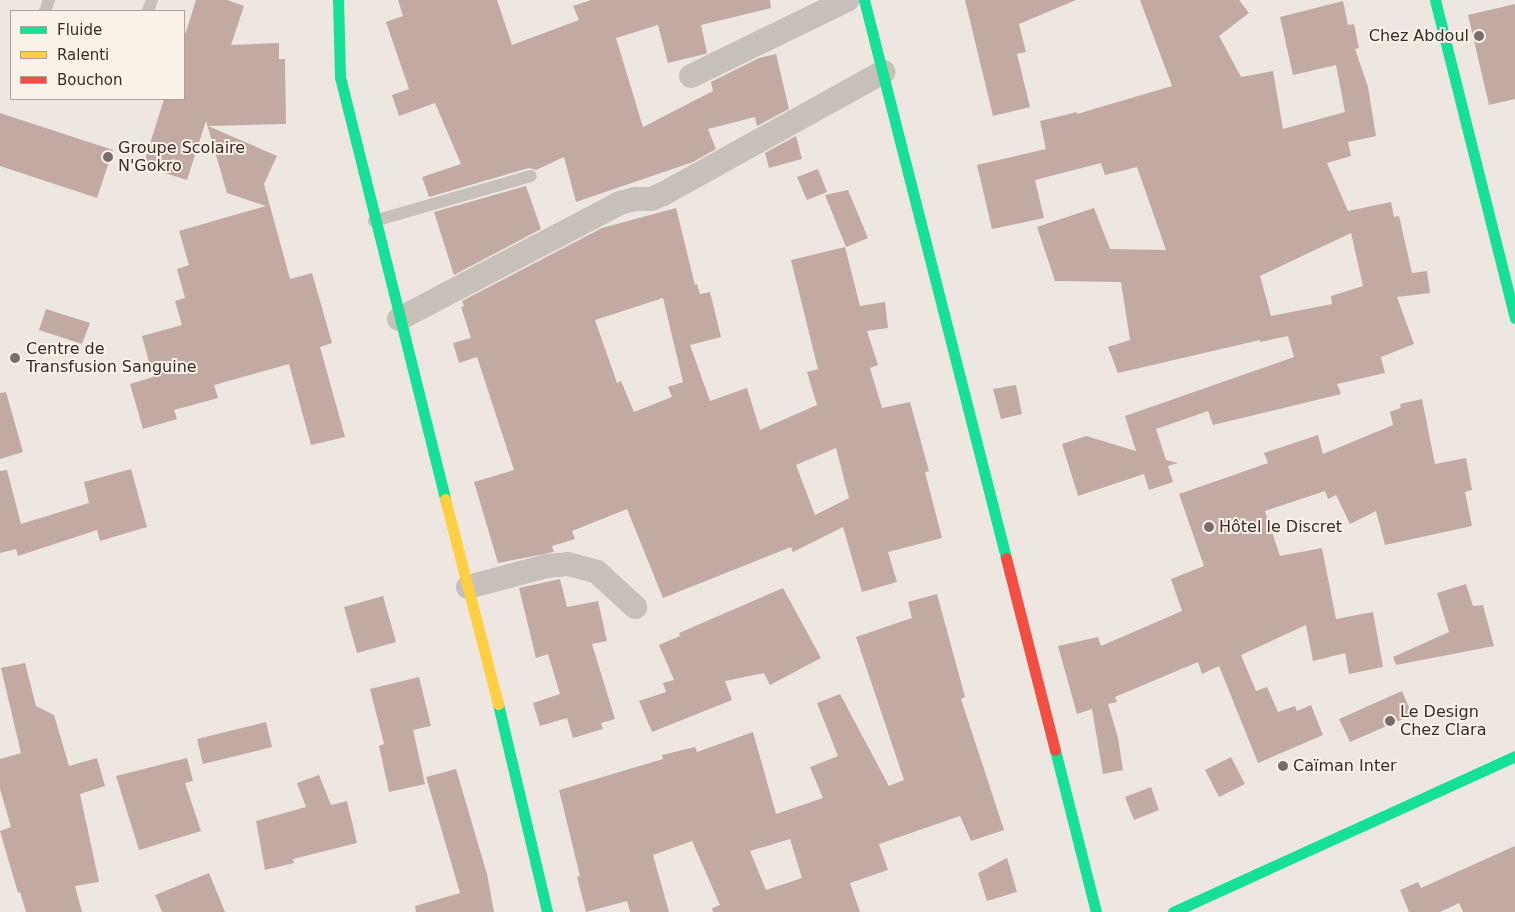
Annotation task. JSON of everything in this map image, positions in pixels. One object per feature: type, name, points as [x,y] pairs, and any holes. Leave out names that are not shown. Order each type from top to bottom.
[{"type":"street","points":[[338,0],[340,77],[374,221],[468,587],[547,912]]},
{"type":"street","points":[[691,76],[846,0]]},
{"type":"street","points":[[864,0],[1096,912]]},
{"type":"street","points":[[1435,0],[1515,318]]},
{"type":"street","points":[[399,319],[620,203],[651,199],[663,194],[883,72]]},
{"type":"street","points":[[468,587],[546,566],[568,564],[597,572],[635,607]]},
{"type":"street","points":[[1173,912],[1515,756]]},
{"type":"lane","points":[[374,221],[531,176]]},
{"type":"building","points":[[196,0],[227,0],[244,6],[231,45],[279,43],[279,59],[285,59],[286,124],[208,126],[277,156],[264,184],[290,279],[312,273],[332,343],[320,347],[345,437],[311,445],[289,364],[214,385],[218,398],[174,410],[177,419],[143,429],[130,384],[153,377],[142,336],[182,325],[175,301],[185,298],[177,269],[189,265],[179,231],[266,206],[227,193],[206,121],[187,180],[143,166],[164,100],[185,100],[185,35]]},
{"type":"building","points":[[398,0],[497,0],[512,45],[579,20],[573,6],[591,0],[770,0],[771,8],[701,25],[707,53],[705,54],[668,63],[658,25],[616,38],[643,127],[713,91],[711,82],[759,58],[776,54],[789,109],[757,126],[755,117],[708,129],[716,149],[693,162],[576,202],[564,157],[536,170],[529,168],[429,197],[422,177],[461,164],[435,103],[399,116],[392,95],[409,89],[386,22],[403,16]]},
{"type":"building","points":[[965,0],[1076,0],[1019,24],[1026,52],[1017,54],[1030,107],[993,116]]},
{"type":"building","points":[[1140,0],[1239,0],[1249,13],[1219,36],[1241,77],[1273,71],[1283,129],[1345,112],[1336,65],[1293,75],[1280,17],[1343,1],[1348,25],[1354,24],[1359,48],[1355,49],[1368,87],[1376,136],[1348,142],[1351,156],[1327,163],[1348,211],[1391,202],[1394,217],[1399,216],[1412,273],[1427,271],[1430,293],[1397,297],[1414,344],[1381,357],[1385,373],[1337,384],[1341,394],[1213,425],[1208,411],[1156,429],[1166,460],[1178,463],[1168,466],[1173,482],[1149,490],[1144,474],[1078,496],[1062,444],[1086,436],[1136,451],[1125,416],[1294,357],[1288,336],[1260,342],[1260,340],[1118,373],[1108,347],[1130,340],[1121,282],[1055,281],[1037,227],[1094,208],[1110,249],[1166,250],[1137,167],[1105,175],[1101,163],[1035,180],[1044,218],[992,229],[977,165],[1046,149],[1040,121],[1077,112],[1077,114],[1172,86]],"holes":[[[1351,233],[1363,286],[1331,296],[1332,304],[1271,316],[1260,276]]]},
{"type":"building","points":[[1515,4],[1515,99],[1489,105],[1468,15]]},
{"type":"building","points":[[0,113],[113,150],[97,198],[0,166]]},
{"type":"building","points":[[796,136],[802,159],[769,168],[765,153]]},
{"type":"building","points":[[818,169],[827,192],[807,200],[797,177]]},
{"type":"building","points":[[526,186],[541,229],[454,275],[434,212]]},
{"type":"building","points":[[848,190],[868,238],[846,247],[825,195]]},
{"type":"building","points":[[676,208],[695,285],[697,284],[700,294],[710,292],[721,337],[690,345],[710,401],[747,388],[760,430],[817,405],[807,372],[818,369],[791,260],[845,247],[860,306],[885,302],[888,328],[867,331],[878,365],[870,368],[882,408],[910,402],[929,471],[925,472],[942,538],[888,552],[897,582],[862,592],[843,527],[793,552],[791,547],[663,598],[627,509],[572,531],[575,539],[552,546],[554,552],[498,563],[474,482],[514,470],[477,357],[459,363],[453,343],[471,338],[461,307],[464,306],[462,301],[602,228]],"holes":[[[663,298],[683,382],[668,387],[672,397],[634,412],[621,381],[617,383],[595,320]],[[836,448],[849,498],[815,515],[796,465]]]},
{"type":"building","points":[[46,309],[90,323],[82,344],[39,330]]},
{"type":"building","points":[[1016,385],[1022,414],[1001,419],[993,389]]},
{"type":"building","name":"Centre de Transfusion Sanguine","points":[[6,392],[23,452],[0,459],[0,393]]},
{"type":"building","points":[[1422,399],[1435,464],[1466,458],[1472,490],[1465,492],[1472,526],[1385,545],[1376,511],[1350,524],[1336,495],[1328,499],[1325,491],[1265,511],[1280,556],[1322,548],[1336,619],[1373,612],[1383,667],[1349,674],[1345,653],[1313,661],[1306,625],[1241,655],[1256,691],[1267,687],[1278,712],[1295,706],[1297,711],[1311,705],[1323,735],[1258,763],[1219,666],[1202,674],[1198,662],[1115,697],[1117,702],[1108,704],[1118,738],[1123,770],[1103,774],[1092,709],[1077,714],[1058,646],[1098,637],[1101,646],[1182,611],[1171,579],[1204,566],[1179,494],[1268,463],[1264,453],[1318,435],[1323,454],[1393,425],[1390,412],[1401,408],[1400,404]]},
{"type":"building","points":[[131,469],[147,527],[100,541],[97,530],[18,556],[16,549],[0,553],[0,471],[7,470],[21,524],[89,503],[84,482]]},
{"type":"building","points":[[560,579],[567,607],[598,601],[607,641],[592,644],[615,719],[601,723],[603,729],[573,738],[567,718],[540,726],[533,703],[560,694],[548,654],[536,658],[519,588]]},
{"type":"building","points":[[1466,584],[1473,606],[1483,605],[1494,646],[1396,665],[1393,657],[1449,632],[1437,593]]},
{"type":"building","points":[[783,588],[821,658],[770,685],[764,673],[725,681],[732,700],[652,732],[639,701],[666,692],[663,683],[674,680],[659,645],[680,636],[679,633]]},
{"type":"building","points":[[937,594],[965,697],[961,699],[1004,830],[971,841],[960,816],[879,844],[888,870],[850,883],[860,912],[713,912],[712,908],[720,905],[692,841],[653,855],[669,912],[630,912],[627,901],[586,912],[577,877],[580,876],[559,790],[663,759],[662,755],[695,747],[697,752],[753,732],[776,814],[823,798],[810,767],[838,756],[817,703],[840,694],[889,786],[904,780],[856,637],[912,618],[908,602]],"holes":[[[790,839],[802,878],[766,890],[750,851]]]},
{"type":"building","points":[[383,596],[396,642],[357,653],[344,607]]},
{"type":"building","points":[[25,663],[36,706],[54,715],[69,766],[97,758],[105,786],[80,794],[99,882],[75,886],[82,912],[26,912],[20,892],[18,893],[0,831],[11,827],[0,789],[0,759],[21,753],[1,668]]},
{"type":"building","points":[[419,677],[431,726],[413,730],[425,784],[389,792],[379,746],[384,744],[370,689]]},
{"type":"building","points":[[1402,691],[1412,715],[1350,742],[1339,719]]},
{"type":"building","points":[[266,722],[272,747],[203,764],[197,739]]},
{"type":"building","points":[[1231,757],[1245,784],[1219,797],[1205,770]]},
{"type":"building","points":[[187,758],[193,781],[185,783],[201,831],[139,850],[116,776]]},
{"type":"building","points":[[456,769],[487,874],[494,912],[416,912],[415,906],[460,893],[426,777]]},
{"type":"building","points":[[319,775],[331,805],[347,801],[357,843],[293,859],[294,863],[265,870],[256,821],[306,807],[297,783]]},
{"type":"building","points":[[1151,787],[1159,810],[1134,820],[1125,797]]},
{"type":"building","points":[[1515,846],[1515,912],[1463,912],[1459,903],[1440,912],[1409,912],[1400,890],[1418,882],[1421,888]]},
{"type":"building","points":[[1007,858],[1017,892],[987,901],[978,873]]},
{"type":"building","points":[[209,873],[225,912],[162,912],[155,895]]},
{"type":"traffic: fast","points":[[338,0],[340,77],[445,499]]},
{"type":"traffic: fast","points":[[864,0],[1006,558]]},
{"type":"traffic: fast","points":[[1435,0],[1515,318]]},
{"type":"traffic: fast","points":[[498,704],[547,912]]},
{"type":"traffic: fast","points":[[1055,750],[1096,912]]},
{"type":"traffic: fast","points":[[1173,912],[1515,756]]},
{"type":"traffic: slow","points":[[445,499],[498,704]]},
{"type":"traffic: jam","points":[[1006,558],[1055,750]]},
{"type":"place","name":"Chez Abdoul","points":[[1479,36]]},
{"type":"place","name":"Groupe Scolaire N'Gokro","points":[[108,157]]},
{"type":"place","name":"Centre de Transfusion Sanguine","points":[[15,358]]},
{"type":"place","name":"Hôtel le Discret","points":[[1209,527]]},
{"type":"place","name":"Le Design Chez Clara","points":[[1390,721]]},
{"type":"place","name":"Caïman Inter","points":[[1283,766]]}]
